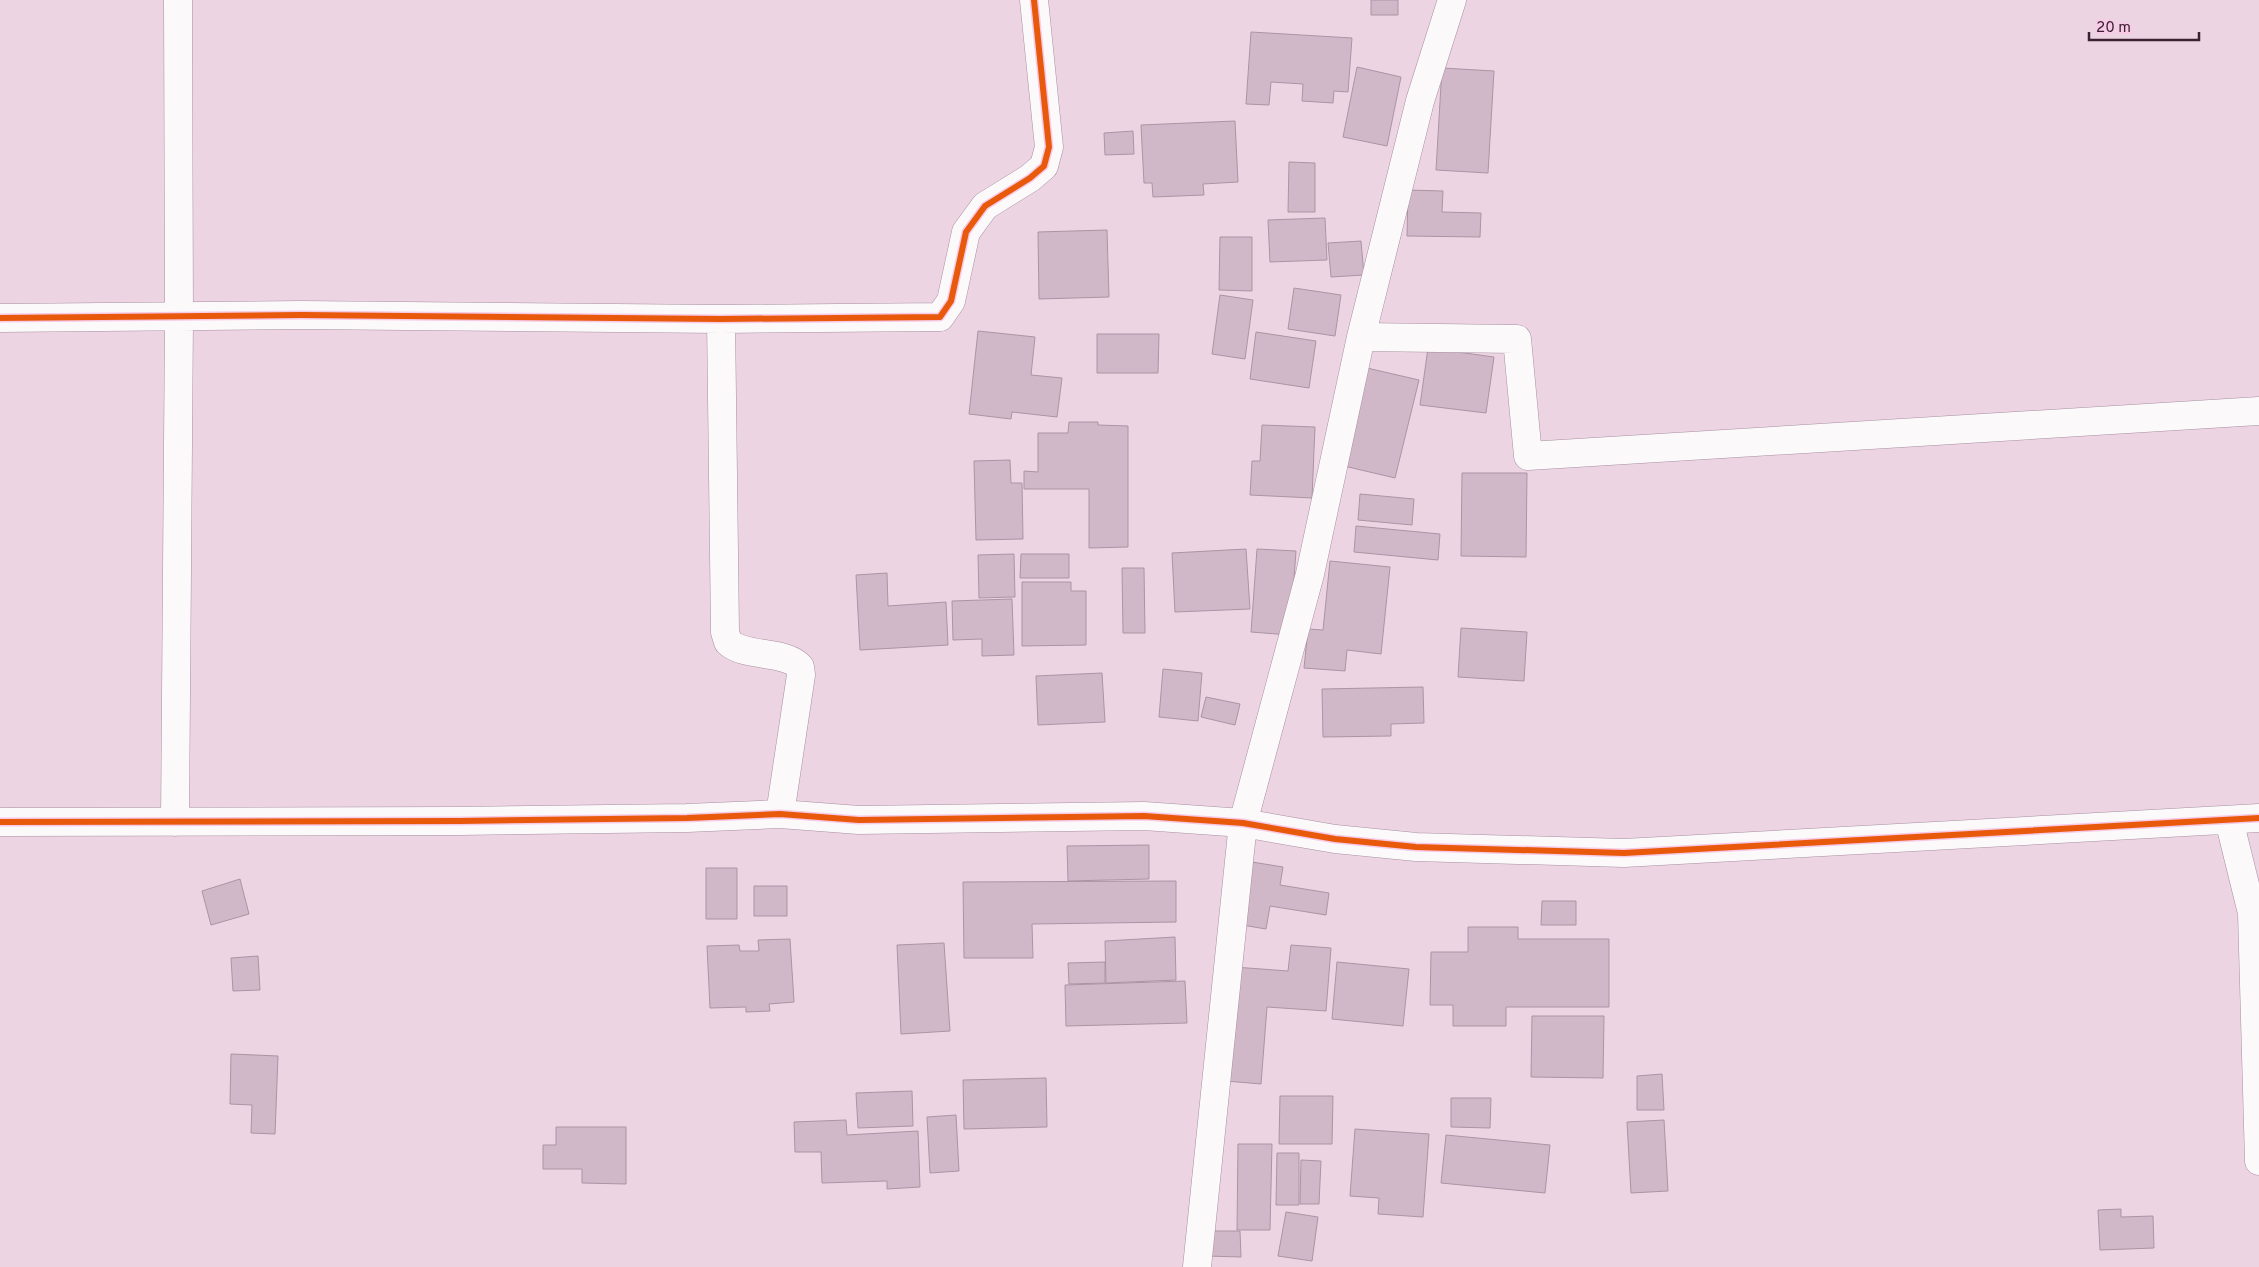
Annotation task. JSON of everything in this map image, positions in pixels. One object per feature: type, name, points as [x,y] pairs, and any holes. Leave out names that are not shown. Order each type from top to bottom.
[{"type":"street","points":[[175,822],[179,318],[178,0]]},
{"type":"street","points":[[0,318],[179,318],[302,315],[721,319],[940,317],[946,311],[951,301],[966,232],[985,206],[1030,178],[1044,166],[1050,147],[1034,0]]},
{"type":"street","points":[[1197,1267],[1243,823],[1310,574],[1361,337],[1420,101],[1452,0]]},
{"type":"street","points":[[721,319],[725,632],[728,642],[741,649],[792,661],[800,667],[801,675],[780,814]]},
{"type":"street","points":[[1361,337],[1517,338],[1528,456],[2259,412]]},
{"type":"street","points":[[0,822],[460,821],[687,818],[780,814],[859,820],[1144,816],[1243,823],[1335,840],[1416,847],[1624,854],[2259,818]]},
{"type":"street","points":[[2229,820],[2252,913],[2259,1161]]},
{"type":"building","points":[[1371,0],[1398,0],[1398,15],[1371,15]]},
{"type":"building","points":[[1251,32],[1352,38],[1348,92],[1334,91],[1333,103],[1302,101],[1303,84],[1271,82],[1269,105],[1246,104]]},
{"type":"building","points":[[1357,67],[1401,77],[1387,146],[1343,137]]},
{"type":"building","points":[[1442,68],[1494,71],[1488,173],[1436,170]]},
{"type":"building","points":[[1235,121],[1238,182],[1203,184],[1204,195],[1153,197],[1152,183],[1144,183],[1141,125]]},
{"type":"building","points":[[1133,131],[1134,154],[1105,155],[1104,133]]},
{"type":"building","points":[[1289,162],[1315,163],[1315,212],[1288,212]]},
{"type":"building","points":[[1408,190],[1443,191],[1442,212],[1481,213],[1480,237],[1407,236]]},
{"type":"building","points":[[1325,218],[1327,260],[1270,262],[1268,220]]},
{"type":"building","points":[[1107,230],[1109,297],[1039,299],[1038,232]]},
{"type":"building","points":[[1220,237],[1252,237],[1252,291],[1219,290]]},
{"type":"building","points":[[1361,241],[1364,275],[1331,277],[1328,243]]},
{"type":"building","points":[[1294,288],[1341,295],[1335,336],[1288,329]]},
{"type":"building","points":[[1220,295],[1253,300],[1245,359],[1212,354]]},
{"type":"building","points":[[978,331],[1035,337],[1031,375],[1062,378],[1057,417],[1012,412],[1011,419],[969,414]]},
{"type":"building","points":[[1256,332],[1316,341],[1309,388],[1250,379]]},
{"type":"building","points":[[1097,334],[1159,334],[1158,373],[1097,373]]},
{"type":"building","points":[[1428,348],[1494,357],[1486,413],[1420,405]]},
{"type":"building","points":[[1367,368],[1419,380],[1395,478],[1344,466]]},
{"type":"building","points":[[1069,422],[1098,422],[1098,425],[1128,426],[1128,547],[1089,548],[1089,489],[1024,489],[1024,471],[1038,472],[1038,433],[1068,433]]},
{"type":"building","points":[[1262,425],[1315,427],[1312,498],[1250,495],[1252,461],[1260,461]]},
{"type":"building","points":[[1010,460],[1011,483],[1022,483],[1023,539],[976,540],[974,461]]},
{"type":"building","points":[[1462,473],[1527,473],[1526,557],[1461,556]]},
{"type":"building","points":[[1360,494],[1414,499],[1412,525],[1358,520]]},
{"type":"building","points":[[1356,526],[1440,534],[1438,560],[1354,552]]},
{"type":"building","points":[[1246,549],[1250,609],[1175,612],[1172,553]]},
{"type":"building","points":[[1257,549],[1296,551],[1290,635],[1251,632]]},
{"type":"building","points":[[1014,554],[1015,597],[979,598],[978,555]]},
{"type":"building","points":[[1021,554],[1069,554],[1069,578],[1020,578]]},
{"type":"building","points":[[1330,561],[1390,567],[1381,654],[1347,650],[1345,671],[1304,668],[1308,629],[1323,630]]},
{"type":"building","points":[[1122,568],[1144,568],[1145,633],[1123,633]]},
{"type":"building","points":[[887,573],[888,606],[946,602],[948,645],[860,650],[856,575]]},
{"type":"building","points":[[1022,582],[1071,582],[1071,591],[1086,591],[1086,645],[1022,646]]},
{"type":"building","points":[[1012,599],[1014,655],[982,656],[982,639],[953,640],[952,601]]},
{"type":"building","points":[[1461,628],[1527,632],[1524,681],[1458,677]]},
{"type":"building","points":[[1163,669],[1202,673],[1198,721],[1159,717]]},
{"type":"building","points":[[1102,673],[1105,722],[1038,725],[1036,676]]},
{"type":"building","points":[[1423,687],[1424,723],[1391,724],[1391,736],[1323,737],[1322,689]]},
{"type":"building","points":[[1206,697],[1240,704],[1235,725],[1201,717]]},
{"type":"building","points":[[1149,845],[1149,879],[1068,881],[1067,846]]},
{"type":"building","points":[[1252,862],[1283,867],[1280,885],[1329,893],[1326,915],[1270,906],[1266,929],[1242,925]]},
{"type":"building","points":[[706,868],[737,868],[737,919],[706,919]]},
{"type":"building","points":[[240,879],[249,914],[211,925],[202,891]]},
{"type":"building","points":[[1176,881],[1176,922],[1032,924],[1033,958],[964,958],[963,882]]},
{"type":"building","points":[[754,886],[787,886],[787,916],[754,916]]},
{"type":"building","points":[[1542,901],[1576,901],[1576,925],[1541,925]]},
{"type":"building","points":[[1468,927],[1518,927],[1518,939],[1609,939],[1609,1007],[1506,1007],[1506,1026],[1453,1026],[1453,1005],[1430,1005],[1431,952],[1468,952]]},
{"type":"building","points":[[1175,937],[1176,980],[1106,983],[1105,941]]},
{"type":"building","points":[[790,939],[794,1002],[769,1004],[770,1011],[746,1012],[746,1007],[710,1008],[707,946],[739,945],[740,951],[759,951],[758,940]]},
{"type":"building","points":[[944,943],[950,1031],[901,1034],[897,945]]},
{"type":"building","points":[[1291,945],[1331,948],[1326,1011],[1267,1007],[1261,1084],[1226,1081],[1234,967],[1288,971]]},
{"type":"building","points":[[258,956],[260,990],[233,991],[231,958]]},
{"type":"building","points":[[1105,962],[1105,983],[1069,984],[1068,963]]},
{"type":"building","points":[[1337,962],[1409,969],[1403,1026],[1332,1019]]},
{"type":"building","points":[[1185,981],[1187,1023],[1066,1026],[1065,985]]},
{"type":"building","points":[[1532,1016],[1604,1016],[1603,1078],[1531,1077]]},
{"type":"building","points":[[231,1054],[278,1056],[275,1134],[251,1133],[252,1105],[230,1104]]},
{"type":"building","points":[[1662,1074],[1664,1110],[1637,1110],[1637,1076]]},
{"type":"building","points":[[1046,1078],[1047,1127],[964,1129],[963,1080]]},
{"type":"building","points":[[912,1091],[913,1126],[858,1128],[856,1093]]},
{"type":"building","points":[[1280,1096],[1333,1096],[1332,1144],[1279,1144]]},
{"type":"building","points":[[1451,1098],[1491,1098],[1490,1128],[1451,1127]]},
{"type":"building","points":[[956,1115],[959,1171],[930,1173],[927,1117]]},
{"type":"building","points":[[846,1120],[847,1135],[918,1131],[920,1187],[887,1189],[887,1181],[822,1183],[821,1152],[795,1152],[794,1122]]},
{"type":"building","points":[[1664,1120],[1668,1191],[1631,1193],[1627,1122]]},
{"type":"building","points":[[556,1127],[626,1127],[626,1184],[582,1183],[582,1169],[543,1169],[543,1145],[556,1145]]},
{"type":"building","points":[[1355,1129],[1429,1134],[1423,1217],[1378,1214],[1379,1198],[1350,1196]]},
{"type":"building","points":[[1446,1135],[1550,1145],[1545,1193],[1441,1183]]},
{"type":"building","points":[[1238,1144],[1272,1144],[1270,1230],[1237,1230]]},
{"type":"building","points":[[1277,1153],[1299,1153],[1299,1205],[1276,1205]]},
{"type":"building","points":[[1301,1160],[1321,1161],[1319,1204],[1300,1204]]},
{"type":"building","points":[[2121,1209],[2121,1217],[2153,1216],[2154,1248],[2100,1250],[2098,1210]]},
{"type":"building","points":[[1286,1212],[1318,1217],[1312,1261],[1278,1256]]},
{"type":"building","points":[[1206,1231],[1240,1231],[1241,1257],[1206,1256]]},
{"type":"cycle path","points":[[0,318],[301,315],[721,319],[940,317],[951,301],[966,232],[985,206],[1030,178],[1044,166],[1049,147],[1034,0]]},
{"type":"cycle path","points":[[0,822],[460,821],[687,818],[780,814],[859,820],[1144,816],[1243,823],[1335,839],[1416,847],[1624,853],[2259,818]]}]
